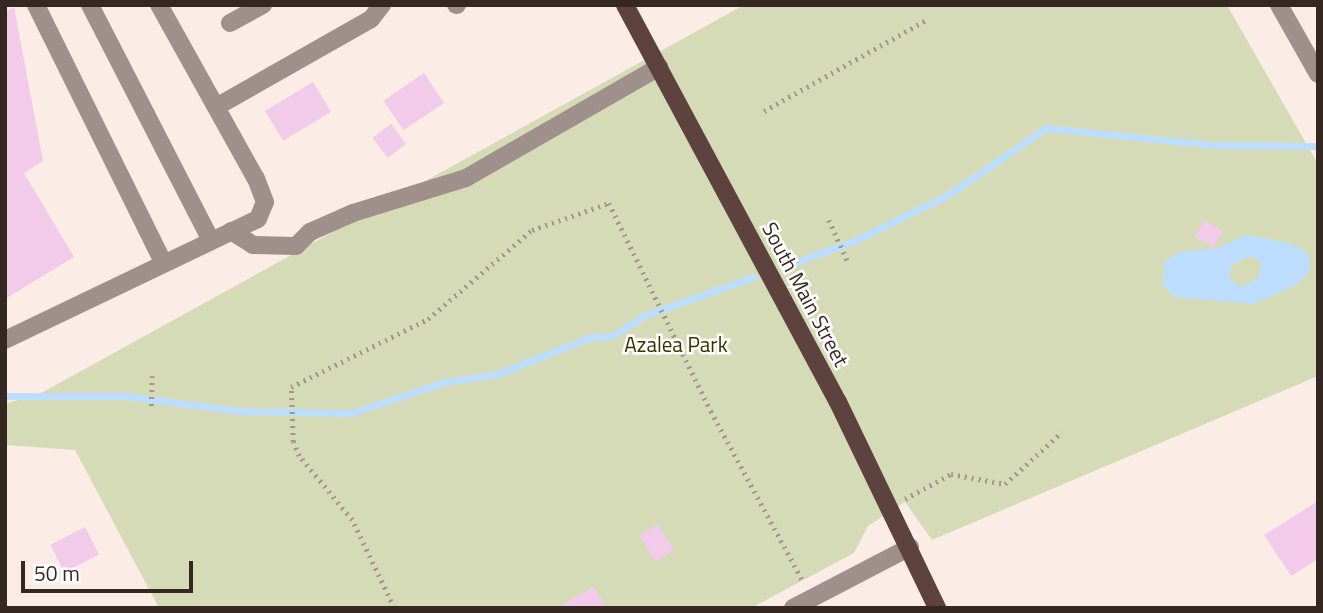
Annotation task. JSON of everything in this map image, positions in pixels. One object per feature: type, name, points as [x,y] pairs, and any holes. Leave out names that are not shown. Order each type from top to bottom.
[{"type":"main road","name":"South Main Street","points":[[625,5],[910,547],[937,608]]},
{"type":"street","points":[[36,5],[163,262]]},
{"type":"street","points":[[90,5],[211,240]]},
{"type":"street","points":[[5,340],[163,262],[258,219],[265,202],[159,5]]},
{"type":"street","points":[[230,23],[263,5]]},
{"type":"street","points":[[216,107],[371,19],[382,5]]},
{"type":"street","points":[[1279,5],[1318,74]]},
{"type":"street","points":[[231,231],[253,245],[296,246],[310,232],[353,213],[466,178],[659,67]]},
{"type":"street","points":[[793,608],[910,547]]},
{"type":"path","points":[[764,111],[928,19]]},
{"type":"path","points":[[394,608],[352,520],[299,456],[293,442],[291,387],[428,319],[532,230],[609,203],[812,598]]},
{"type":"path","points":[[829,220],[848,262]]},
{"type":"path","points":[[151,406],[152,376]]},
{"type":"path","points":[[889,508],[951,474],[1005,484],[1062,432]]},
{"type":"green space","name":"Azalea Park","points":[[744,5],[1227,5],[1318,164],[1318,376],[932,540],[905,502],[868,526],[854,553],[751,608],[159,608],[75,450],[5,445],[5,404],[43,392]]},
{"type":"water","points":[[1246,235],[1290,243],[1308,253],[1310,270],[1298,284],[1254,304],[1174,297],[1163,284],[1164,262],[1179,252],[1217,248]],"holes":[[[1251,256],[1262,263],[1257,279],[1241,287],[1229,278],[1231,265]]]},
{"type":"building","points":[[14,7],[43,161],[24,173],[74,257],[5,299],[5,12]]},
{"type":"building","points":[[424,73],[444,103],[404,130],[383,100]]},
{"type":"building","points":[[313,82],[331,112],[283,141],[265,111]]},
{"type":"building","points":[[391,124],[406,144],[388,158],[373,138]]},
{"type":"building","points":[[1204,220],[1223,231],[1214,247],[1194,236]]},
{"type":"building","points":[[1318,501],[1318,559],[1291,576],[1264,535]]},
{"type":"building","points":[[658,524],[674,550],[656,562],[639,536]]},
{"type":"building","points":[[85,527],[99,555],[64,572],[50,545]]},
{"type":"building","points":[[594,587],[606,608],[556,608]]},
{"type":"waterway","points":[[793,263],[852,242],[946,196],[1046,128],[1214,145],[1318,146]]},
{"type":"waterway","points":[[5,396],[125,396],[240,411],[351,413],[445,382],[497,374],[591,337],[612,336],[646,315],[754,277]]}]
